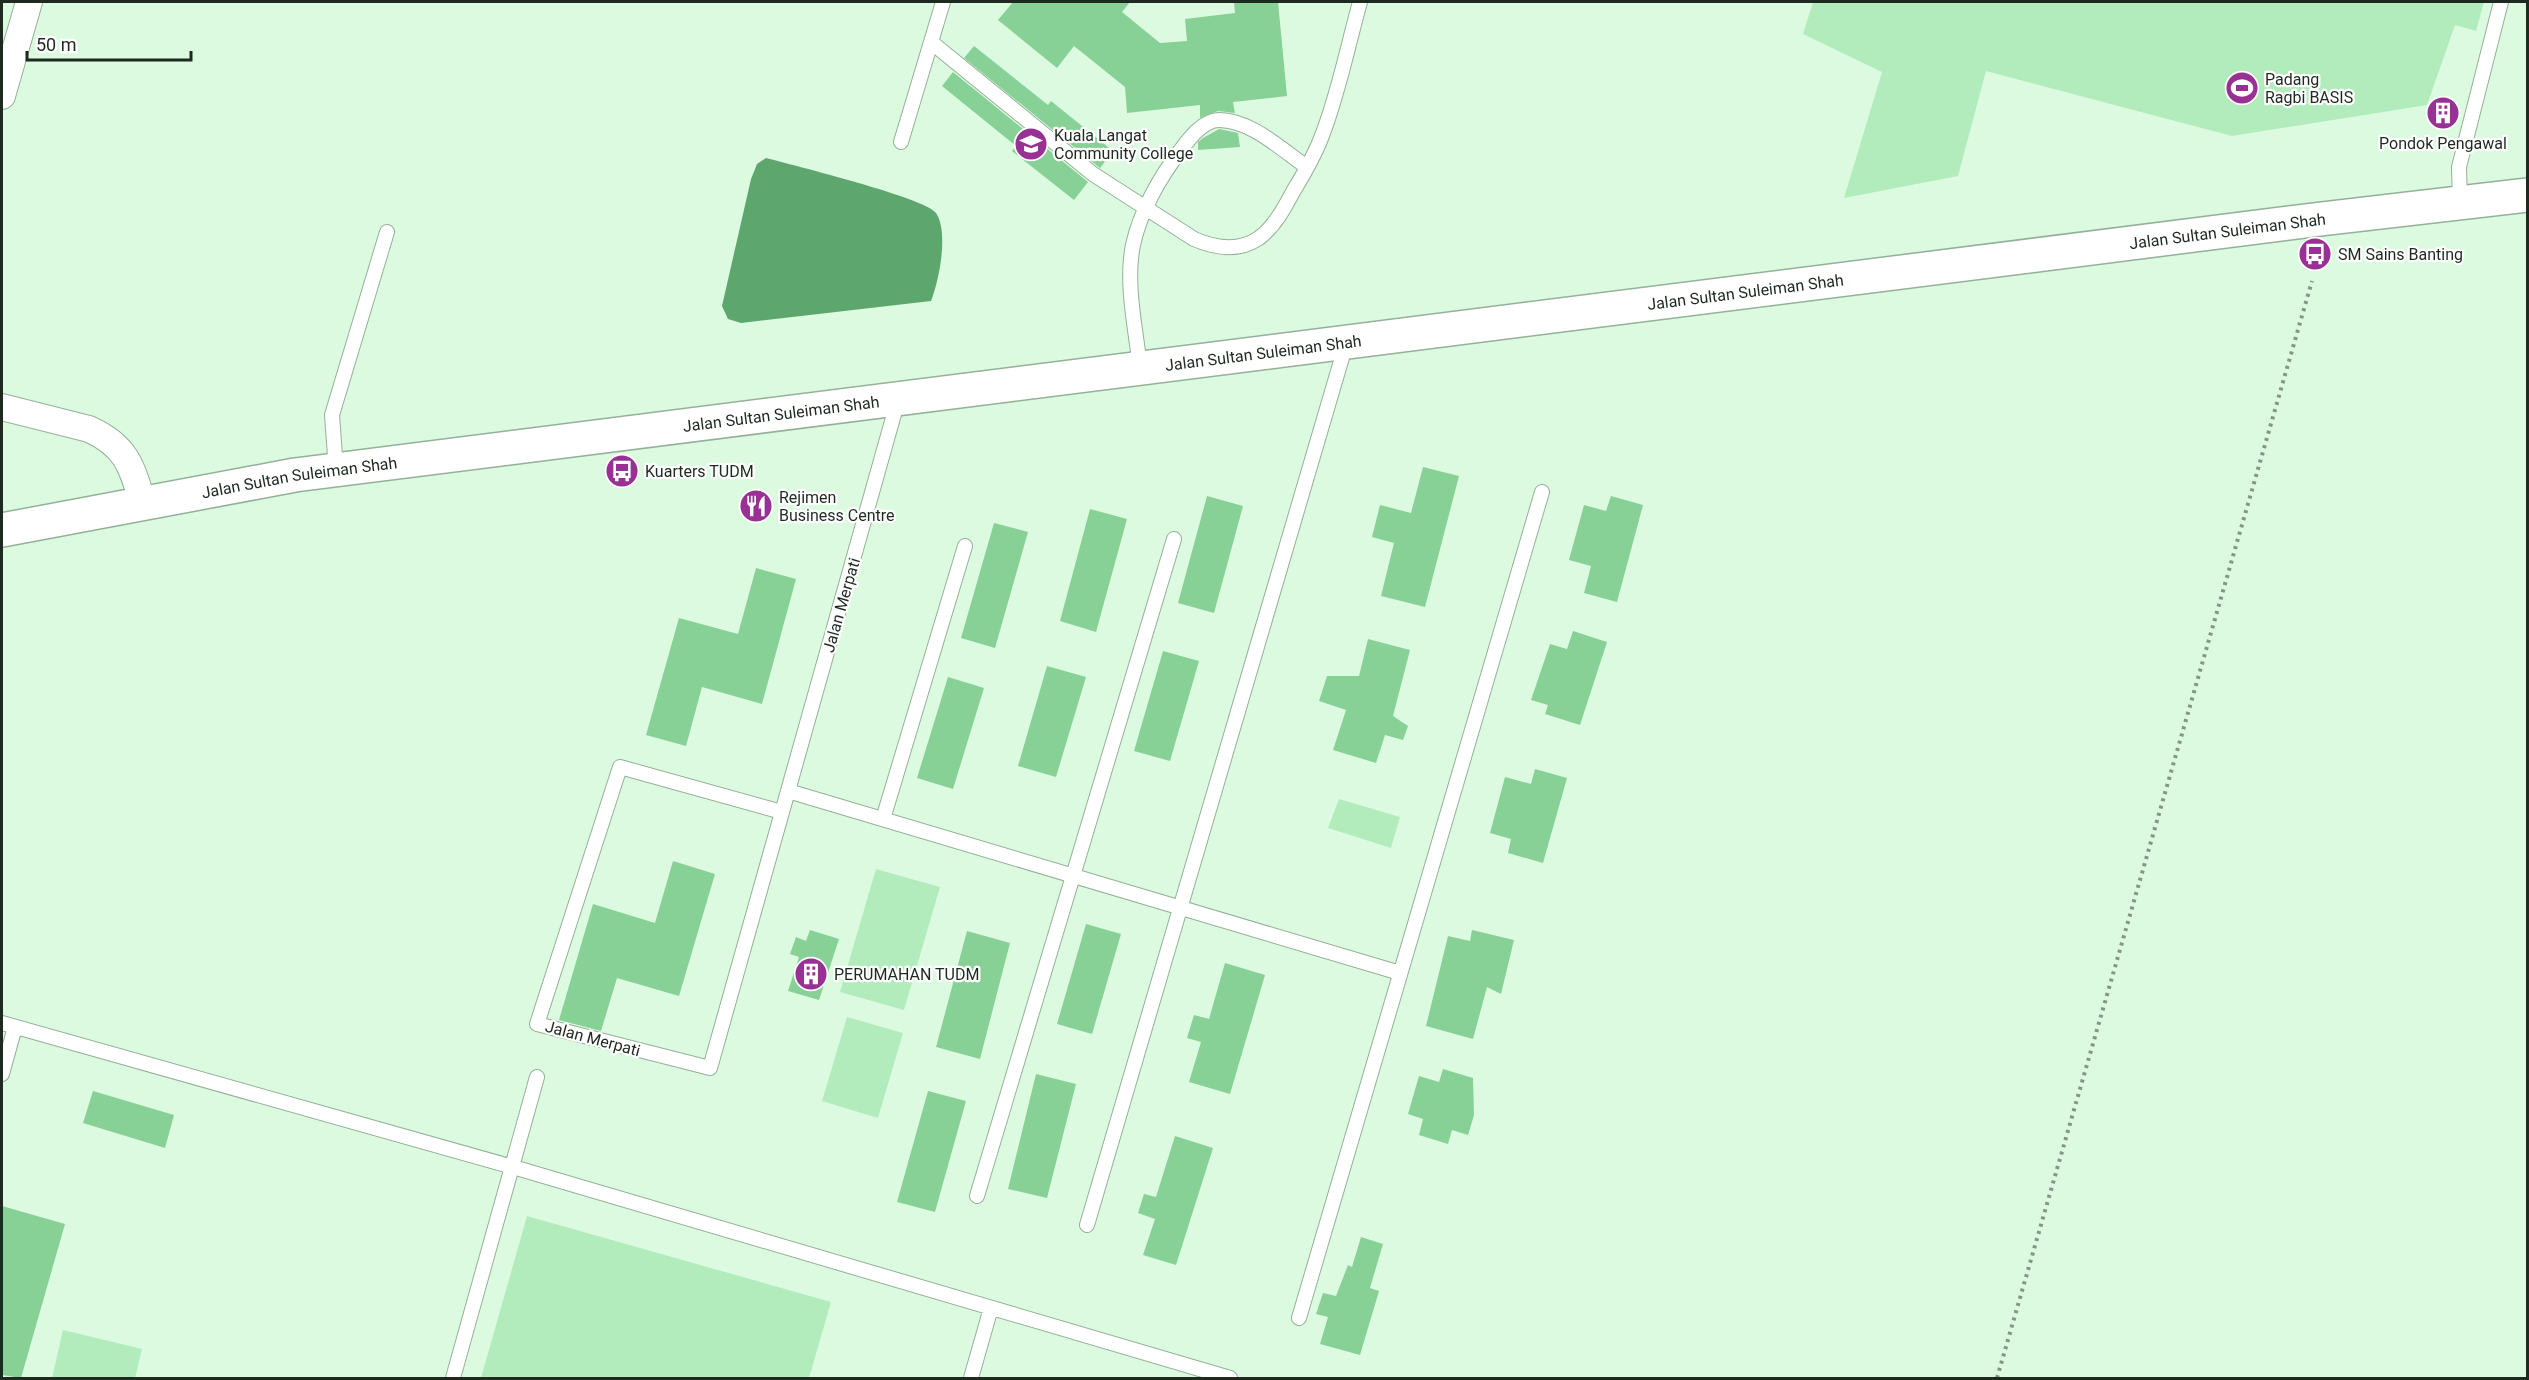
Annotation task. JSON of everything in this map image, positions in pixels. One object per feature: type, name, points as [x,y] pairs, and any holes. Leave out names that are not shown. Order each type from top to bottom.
[{"type":"street","points":[[2,96],[8,45],[29,2]]},
{"type":"street","name":"Jalan Sultan Suleiman Shah","points":[[2,530],[295,475],[2528,195]]},
{"type":"street","points":[[2,407],[89,429],[102,435],[124,453],[132,468],[143,504]]},
{"type":"lane","points":[[901,142],[943,2]]},
{"type":"lane","points":[[931,42],[1093,174],[1194,239],[1209,246],[1234,247],[1259,238],[1270,227],[1286,207],[1307,167],[1329,115],[1360,2]]},
{"type":"lane","points":[[2460,203],[2458,167],[2501,2]]},
{"type":"lane","points":[[1140,368],[1131,294],[1133,244],[1146,208],[1159,182],[1190,138],[1215,120],[1240,125],[1260,135],[1307,167]]},
{"type":"lane","points":[[336,470],[332,415],[387,232]]},
{"type":"lane","points":[[1087,1225],[1347,342]]},
{"type":"lane","name":"Jalan Merpati","points":[[782,812],[620,767],[537,1024],[710,1068],[899,398]]},
{"type":"lane","points":[[1299,1318],[1542,492]]},
{"type":"lane","points":[[977,1196],[1174,539]]},
{"type":"lane","points":[[883,819],[965,546]]},
{"type":"lane","points":[[788,791],[1400,973]]},
{"type":"lane","points":[[2,1074],[8,1025],[513,1167],[1230,1378]]},
{"type":"lane","points":[[453,1378],[537,1077]]},
{"type":"lane","points":[[971,1378],[991,1308]]},
{"type":"path","points":[[1997,1378],[2312,281]]},
{"type":"shaded area","name":"Padang Ragbi BASIS","points":[[1813,2],[2484,2],[2476,31],[2455,25],[2427,105],[2232,136],[1986,71],[1958,176],[1844,198],[1882,72],[1803,34]]},
{"type":"shaded area","points":[[766,158],[885,191],[909,199],[936,213],[940,221],[942,244],[940,269],[931,301],[741,323],[728,319],[722,306],[751,179],[757,164]]},
{"type":"shaded area","points":[[1339,799],[1400,817],[1391,848],[1328,828]]},
{"type":"shaded area","points":[[876,869],[940,887],[904,1010],[840,992]]},
{"type":"shaded area","points":[[847,1017],[903,1033],[878,1118],[822,1101]]},
{"type":"shaded area","points":[[527,1216],[831,1302],[809,1378],[481,1378]]},
{"type":"shaded area","points":[[63,1330],[142,1349],[135,1378],[52,1378]]},
{"type":"building","points":[[1013,2],[1130,2],[1122,12],[1160,43],[1187,41],[1185,19],[1235,13],[1234,2],[1278,2],[1287,96],[1233,102],[1235,113],[1218,111],[1200,118],[1200,105],[1127,113],[1125,87],[1074,46],[1057,68],[998,20]]},
{"type":"building","points":[[974,46],[1048,105],[1051,101],[1113,151],[1100,168],[964,58]]},
{"type":"building","points":[[953,72],[1088,182],[1074,200],[1012,151],[1016,146],[942,86]]},
{"type":"building","name":"Pondok Pengawal","points":[[2438,100],[2455,105],[2449,126],[2432,121]]},
{"type":"building","points":[[1219,129],[1238,133],[1240,147],[1198,150],[1198,142]]},
{"type":"building","points":[[1423,467],[1459,476],[1425,607],[1381,596],[1394,543],[1372,537],[1380,505],[1411,513]]},
{"type":"building","points":[[1207,496],[1243,506],[1214,613],[1178,603]]},
{"type":"building","points":[[1611,496],[1643,505],[1617,602],[1584,593],[1591,566],[1569,560],[1584,505],[1606,511]]},
{"type":"building","points":[[1090,509],[1127,519],[1096,632],[1060,621]]},
{"type":"building","points":[[994,523],[1028,532],[995,648],[961,638]]},
{"type":"building","points":[[756,568],[796,579],[762,704],[702,687],[686,746],[646,735],[679,618],[738,634]]},
{"type":"building","points":[[1573,631],[1607,642],[1580,725],[1545,714],[1548,705],[1531,700],[1550,644],[1567,649]]},
{"type":"building","points":[[1368,639],[1410,650],[1393,716],[1408,726],[1403,740],[1385,735],[1376,763],[1333,750],[1346,710],[1319,701],[1327,676],[1359,676]]},
{"type":"building","points":[[1163,651],[1199,661],[1170,761],[1134,751]]},
{"type":"building","points":[[1047,666],[1086,677],[1056,777],[1018,766]]},
{"type":"building","points":[[948,677],[984,688],[953,789],[917,778]]},
{"type":"building","points":[[1535,769],[1567,778],[1543,863],[1508,853],[1511,839],[1490,833],[1505,777],[1531,784]]},
{"type":"building","points":[[673,861],[715,874],[679,996],[617,978],[601,1031],[559,1020],[593,904],[655,923]]},
{"type":"building","points":[[1086,924],[1121,934],[1092,1034],[1057,1024]]},
{"type":"building","name":"PERUMAHAN TUDM","points":[[810,930],[839,939],[819,1000],[788,991],[799,957],[790,954],[796,937],[806,941]]},
{"type":"building","points":[[1472,930],[1514,940],[1501,994],[1487,987],[1473,1039],[1426,1026],[1448,936],[1470,941]]},
{"type":"building","points":[[967,931],[1010,943],[980,1059],[936,1047]]},
{"type":"building","points":[[1225,963],[1265,975],[1230,1094],[1189,1082],[1201,1042],[1187,1038],[1194,1015],[1209,1019]]},
{"type":"building","points":[[1443,1069],[1473,1078],[1474,1115],[1468,1135],[1452,1130],[1448,1144],[1419,1135],[1423,1119],[1408,1114],[1419,1076],[1439,1082]]},
{"type":"building","points":[[1036,1074],[1076,1084],[1047,1198],[1008,1189]]},
{"type":"building","points":[[93,1091],[174,1115],[165,1148],[83,1123]]},
{"type":"building","points":[[928,1091],[966,1101],[935,1212],[897,1202]]},
{"type":"building","points":[[1175,1136],[1213,1148],[1176,1265],[1143,1255],[1155,1219],[1138,1213],[1144,1194],[1156,1197]]},
{"type":"building","points":[[2,1206],[65,1224],[21,1378],[2,1375]]},
{"type":"building","points":[[1361,1237],[1383,1244],[1370,1288],[1379,1291],[1360,1355],[1320,1344],[1328,1317],[1316,1314],[1323,1293],[1336,1296],[1348,1265],[1352,1267]]},
{"type":"place","name":"Padang Ragbi BASIS","points":[[2242,88]]},
{"type":"place","name":"Pondok Pengawal","points":[[2443,113]]},
{"type":"place","name":"Kuala Langat Community College","points":[[1031,144]]},
{"type":"place","name":"SM Sains Banting","points":[[2315,254]]},
{"type":"place","name":"Kuarters TUDM","points":[[622,471]]},
{"type":"place","name":"Rejimen Business Centre","points":[[756,506]]},
{"type":"place","name":"PERUMAHAN TUDM","points":[[811,974]]}]
